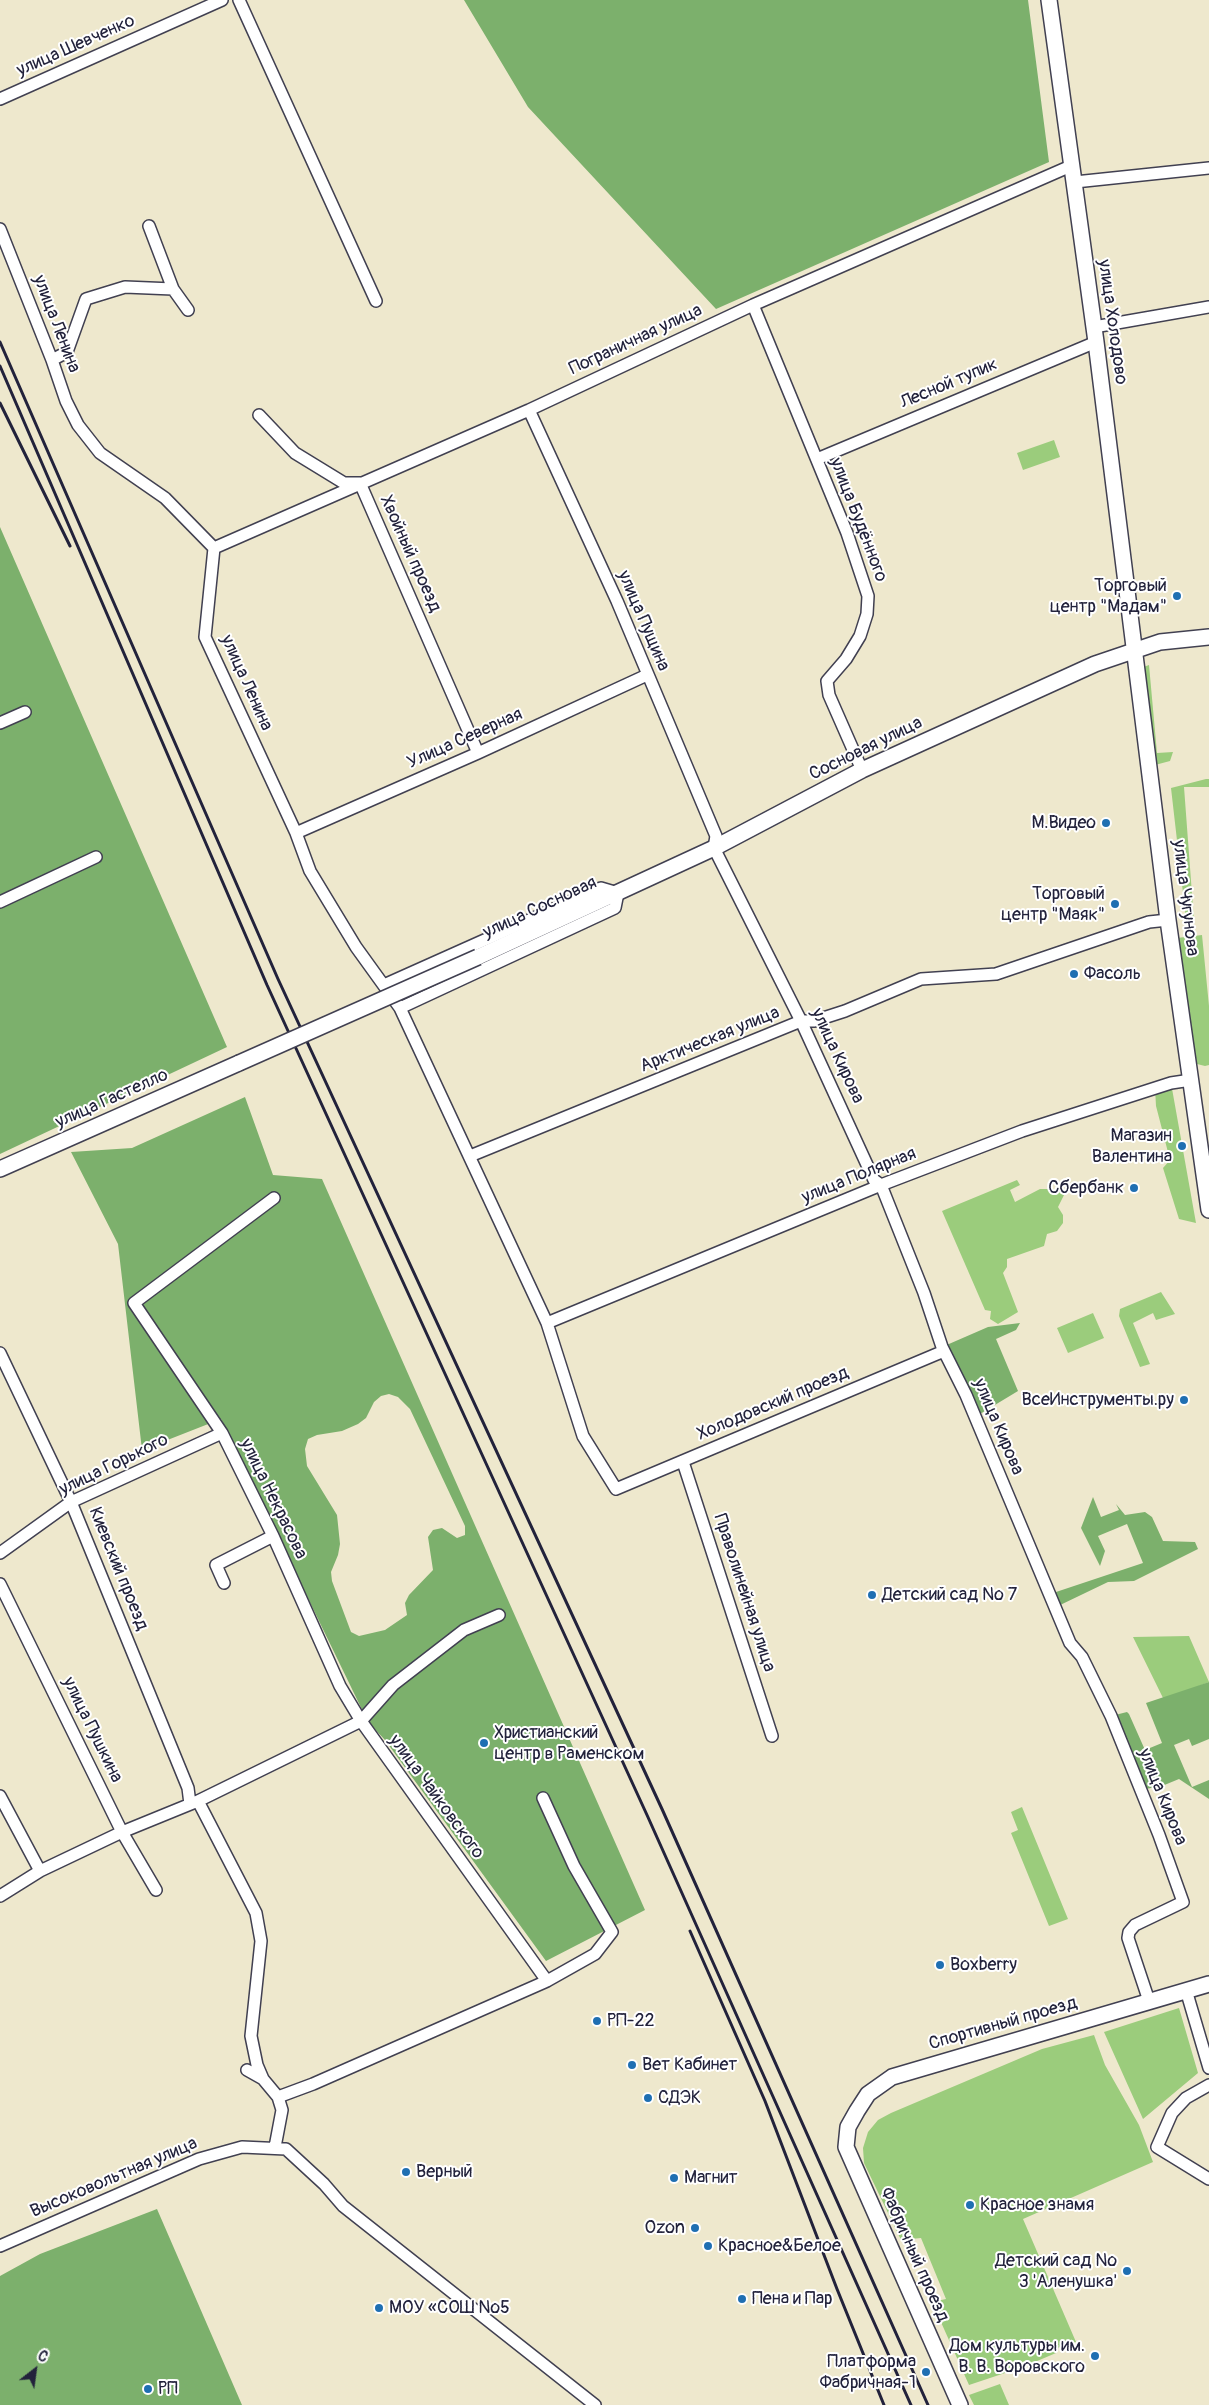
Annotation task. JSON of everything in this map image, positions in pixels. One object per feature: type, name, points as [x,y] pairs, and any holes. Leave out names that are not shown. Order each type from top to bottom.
[{"type":"main road","name":"улица Холодово","points":[[1049,0],[1073,165],[1136,649]]},
{"type":"main road","name":"Сосновая улица","points":[[618,893],[714,848],[862,770],[1095,664],[1160,642],[1209,637]]},
{"type":"main road","name":"улица Чугунова","points":[[1136,649],[1168,920],[1209,1210]]},
{"type":"main road","name":"улица Сосновая","points":[[239,1063],[618,893]]},
{"type":"main road","name":"улица Гастелло","points":[[0,1169],[239,1063]]},
{"type":"main road","name":"Спортивный проезд","points":[[846,2147],[848,2127],[868,2094],[892,2077],[1209,1984]]},
{"type":"main road","name":"Фабричный проезд","points":[[846,2147],[960,2405]]},
{"type":"street","name":"улица Шевченко","points":[[0,99],[222,0]]},
{"type":"street","points":[[239,0],[376,301]]},
{"type":"street","name":"Пограничная улица","points":[[214,548],[529,410],[753,305],[1073,165]]},
{"type":"street","points":[[1075,182],[1209,168]]},
{"type":"street","points":[[149,226],[173,289],[188,310]]},
{"type":"street","name":"улица Ленина","points":[[0,229],[52,360],[66,401],[78,425],[100,453],[165,498],[214,548],[206,637],[296,833],[310,871],[356,947],[400,1008],[547,1323],[584,1436],[616,1488]]},
{"type":"street","points":[[52,360],[67,352],[86,299],[125,287],[173,289]]},
{"type":"street","name":"улица Будённого","points":[[753,305],[847,533],[868,596],[867,614],[860,636],[846,659],[827,681],[829,695],[862,770]]},
{"type":"street","points":[[1094,327],[1209,306]]},
{"type":"street","name":"Лесной тупик","points":[[817,459],[1096,342]]},
{"type":"street","name":"улица Пущина","points":[[529,410],[617,601],[716,836],[714,848]]},
{"type":"street","name":"Хвойный проезд","points":[[260,415],[295,453],[344,483],[360,483],[478,753]]},
{"type":"street","name":"Улица Северная","points":[[296,833],[478,753],[647,675]]},
{"type":"street","points":[[0,723],[25,712]]},
{"type":"street","name":"улица Кирова","points":[[714,848],[801,1021],[874,1180],[880,1185],[944,1351],[966,1395],[1070,1643],[1082,1657],[1112,1716],[1159,1835],[1183,1902],[1135,1925],[1129,1932],[1128,1938],[1149,2001]]},
{"type":"street","points":[[0,902],[96,857]]},
{"type":"street","points":[[384,984],[601,888],[618,893],[615,908],[400,1008]]},
{"type":"street","name":"Арктическая улица","points":[[470,1156],[801,1021],[814,1021],[845,1011],[921,980],[996,974],[1149,922],[1168,920]]},
{"type":"street","name":"улица Полярная","points":[[547,1323],[880,1185],[1022,1131],[1171,1083],[1191,1080]]},
{"type":"street","name":"улица Некрасова","points":[[274,1198],[134,1303],[222,1433],[273,1536],[340,1686],[361,1721]]},
{"type":"street","name":"Холодовский проезд","points":[[616,1488],[683,1462],[944,1351]]},
{"type":"street","name":"Киевский проезд","points":[[0,1353],[71,1502],[194,1803],[256,1913],[262,1941],[251,2036],[257,2065],[263,2079]]},
{"type":"street","name":"улица Горького","points":[[0,1553],[71,1502],[222,1433]]},
{"type":"street","name":"Праволинейная улица","points":[[683,1462],[772,1736]]},
{"type":"street","points":[[224,1583],[216,1565],[273,1536]]},
{"type":"street","name":"улица Пушкина","points":[[0,1584],[122,1832],[156,1890]]},
{"type":"street","points":[[0,1896],[40,1871],[122,1832],[194,1803],[361,1721],[393,1685],[464,1630],[499,1615]]},
{"type":"street","name":"улица Чайковского","points":[[361,1721],[547,1981]]},
{"type":"street","points":[[0,1796],[40,1871]]},
{"type":"street","points":[[278,2098],[314,2084],[547,1981],[595,1954],[612,1932],[574,1866],[544,1798]]},
{"type":"street","points":[[1186,1990],[1209,2068]]},
{"type":"street","points":[[247,2070],[263,2079],[278,2098],[282,2110],[275,2147]]},
{"type":"street","points":[[1209,2085],[1186,2098],[1172,2113],[1157,2148],[1209,2179]]},
{"type":"street","name":"Высоковольтная улица","points":[[0,2246],[187,2163],[242,2147],[286,2148],[349,2211],[595,2405]]},
{"type":"green space","points":[[464,0],[1028,0],[1049,162],[716,309],[528,107]]},
{"type":"green space","points":[[1054,440],[1060,457],[1023,470],[1017,453]]},
{"type":"green space","points":[[0,527],[227,1047],[0,1154]]},
{"type":"green space","points":[[1149,665],[1157,753],[1173,752],[1170,761],[1155,765],[1138,669]]},
{"type":"green space","points":[[1209,779],[1209,787],[1184,787],[1194,921],[1186,919],[1171,788]]},
{"type":"green space","points":[[1202,935],[1209,1006],[1209,1065],[1205,1066],[1197,1064],[1177,938]]},
{"type":"green space","points":[[1171,1083],[1196,1223],[1179,1219],[1163,1168],[1170,1160],[1156,1106],[1155,1088]]},
{"type":"green space","points":[[245,1097],[273,1175],[322,1179],[645,1910],[546,1961],[385,1740],[368,1722],[221,1419],[142,1450],[118,1244],[71,1152],[132,1148]],"holes":[[[389,1394],[398,1397],[410,1409],[465,1526],[465,1535],[457,1538],[442,1528],[433,1530],[428,1537],[433,1570],[409,1595],[405,1603],[407,1615],[385,1630],[359,1636],[351,1632],[332,1581],[331,1572],[340,1544],[337,1515],[307,1466],[305,1449],[308,1439],[317,1435],[342,1431],[358,1424],[366,1418],[374,1402],[381,1396]]]},
{"type":"green space","points":[[1017,1180],[1020,1185],[1010,1190],[1015,1202],[1040,1189],[1054,1189],[1065,1193],[1058,1207],[1063,1215],[1063,1223],[1057,1231],[1047,1234],[1044,1246],[1007,1259],[1007,1267],[1003,1273],[1018,1312],[998,1324],[990,1319],[991,1311],[985,1310],[942,1211]]},
{"type":"green space","points":[[1161,1292],[1175,1314],[1156,1320],[1153,1313],[1133,1323],[1150,1364],[1140,1367],[1119,1316],[1120,1309]]},
{"type":"green space","points":[[1093,1313],[1104,1338],[1068,1353],[1057,1328]]},
{"type":"green space","points":[[1020,1323],[1016,1330],[996,1339],[1018,1391],[975,1417],[942,1347],[988,1327]]},
{"type":"green space","points":[[1093,1497],[1101,1517],[1119,1510],[1116,1504],[1125,1515],[1145,1512],[1152,1517],[1163,1541],[1195,1542],[1198,1549],[1134,1581],[1108,1582],[1056,1607],[1050,1594],[1143,1563],[1127,1524],[1098,1536],[1105,1551],[1100,1566],[1081,1528]]},
{"type":"green space","points":[[1189,1636],[1209,1682],[1164,1700],[1133,1637]]},
{"type":"green space","points":[[1209,1682],[1209,1739],[1192,1746],[1189,1739],[1174,1745],[1192,1787],[1209,1780],[1209,1799],[1179,1779],[1162,1786],[1140,1790],[1111,1716],[1127,1712],[1129,1714],[1145,1750],[1162,1743],[1146,1703]]},
{"type":"green space","points":[[1022,1807],[1068,1919],[1049,1926],[1011,1833],[1018,1830],[1011,1812]]},
{"type":"green space","points":[[1179,2008],[1198,2073],[1143,2119],[1104,2032]]},
{"type":"green space","name":"Красное знамя","points":[[1094,2035],[1105,2065],[1139,2125],[1153,2162],[1023,2219],[1076,2342],[1054,2349],[1056,2353],[1023,2367],[969,2385],[932,2302],[946,2299],[921,2238],[901,2240],[864,2163],[863,2148],[868,2132],[878,2120],[891,2113],[1042,2049]]},
{"type":"green space","points":[[157,2209],[242,2405],[0,2405],[0,2276],[40,2254]]},
{"type":"green space","points":[[1000,2384],[1009,2405],[974,2405],[969,2395]]},
{"type":"railway","points":[[0,342],[278,979],[662,1809],[928,2405]]},
{"type":"railway","points":[[0,366],[267,985],[647,1815],[911,2405]]},
{"type":"railway","points":[[0,403],[70,546]]},
{"type":"railway","points":[[690,1931],[765,2101],[884,2405]]},
{"type":"place","name":"Торговый центр \"Мадам\"","points":[[1177,596]]},
{"type":"place","name":"М.Видео","points":[[1106,823]]},
{"type":"place","name":"Торговый центр \"Маяк\"","points":[[1115,904]]},
{"type":"place","name":"Фасоль","points":[[1074,974]]},
{"type":"place","name":"Магазин Валентина","points":[[1182,1146]]},
{"type":"place","name":"Сбербанк","points":[[1134,1188]]},
{"type":"place","name":"ВсеИнструменты.ру","points":[[1184,1400]]},
{"type":"place","name":"Детский сад № 7","points":[[872,1595]]},
{"type":"place","name":"Христианский центр в Раменском","points":[[484,1743]]},
{"type":"place","name":"Boxberry","points":[[940,1965]]},
{"type":"place","name":"РП-22","points":[[597,2021]]},
{"type":"place","name":"Вет Кабинет","points":[[632,2065]]},
{"type":"place","name":"СДЭК","points":[[648,2098]]},
{"type":"place","name":"Верный","points":[[406,2172]]},
{"type":"place","name":"Магнит","points":[[674,2178]]},
{"type":"place","name":"Красное знамя","points":[[970,2205]]},
{"type":"place","name":"Ozon","points":[[695,2228]]},
{"type":"place","name":"Красное&Белое","points":[[708,2246]]},
{"type":"place","name":"Детский сад № 3 'Аленушка'","points":[[1127,2271]]},
{"type":"place","name":"Пена и Пар","points":[[742,2299]]},
{"type":"place","name":"МОУ «СОШ №5","points":[[379,2308]]},
{"type":"place","name":"Дом культуры им. В. В. Воровского","points":[[1095,2356]]},
{"type":"place","name":"Платформа Фабричная-1","points":[[926,2372]]},
{"type":"place","name":"РП","points":[[148,2389]]}]
